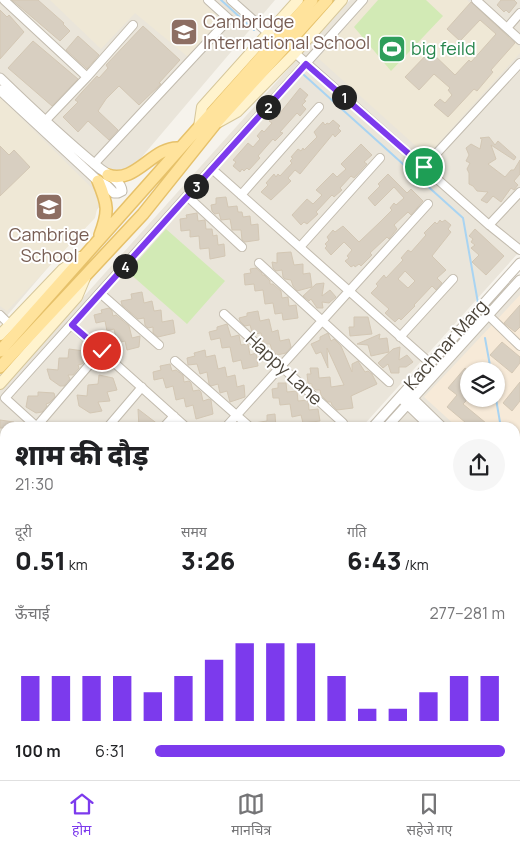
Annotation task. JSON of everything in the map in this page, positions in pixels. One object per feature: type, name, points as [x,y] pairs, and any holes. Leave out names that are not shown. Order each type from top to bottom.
[{"type":"main road","points":[[199,127],[202,107],[298,0]]},
{"type":"main road","points":[[0,368],[143,214],[215,124],[242,86],[312,0]]},
{"type":"main road","points":[[0,351],[179,148],[328,0]]},
{"type":"main road","points":[[215,124],[237,112],[295,53],[342,0]]},
{"type":"main road","points":[[0,334],[63,269],[97,243],[107,210],[103,178],[128,174],[164,150],[171,147],[179,148]]},
{"type":"main road","points":[[0,384],[77,297],[87,275]]},
{"type":"street","points":[[5,0],[87,77]]},
{"type":"street","points":[[94,164],[229,19],[208,0]]},
{"type":"street","points":[[231,0],[268,33]]},
{"type":"street","points":[[239,7],[246,0]]},
{"type":"street","points":[[31,422],[5,398],[363,0]]},
{"type":"street","points":[[476,0],[520,40]]},
{"type":"street","points":[[507,28],[520,13]]},
{"type":"street","points":[[45,121],[133,26]]},
{"type":"street","points":[[295,53],[489,225],[520,250]]},
{"type":"street","points":[[424,167],[520,63]]},
{"type":"street","points":[[0,78],[94,164],[103,178]]},
{"type":"street","points":[[0,90],[103,178]]},
{"type":"street","points":[[241,195],[319,107]]},
{"type":"street","points":[[300,247],[380,158]]},
{"type":"street","points":[[212,169],[430,363]]},
{"type":"street","points":[[489,225],[520,192]]},
{"type":"street","points":[[187,196],[242,247]]},
{"type":"street","points":[[231,422],[428,204]]},
{"type":"street","points":[[259,263],[389,382]]},
{"type":"street","name":"Kachnar Marg","points":[[377,422],[520,263]]},
{"type":"street","points":[[400,337],[453,279]]},
{"type":"street","name":"Kachnar Marg","points":[[391,422],[520,280]]},
{"type":"street","points":[[100,293],[159,345]]},
{"type":"street","points":[[0,314],[9,324]]},
{"type":"street","name":"Happy Lane","points":[[224,314],[342,422]]},
{"type":"street","points":[[488,315],[520,346]]},
{"type":"street","points":[[72,325],[180,422]]},
{"type":"street","points":[[41,422],[102,351]]},
{"type":"street","points":[[175,360],[245,422]]},
{"type":"street","points":[[112,422],[142,387]]},
{"type":"street","points":[[402,394],[436,422]]},
{"type":"street","points":[[410,401],[427,422]]},
{"type":"street","points":[[168,422],[174,416]]},
{"type":"shaded area","points":[[0,0],[275,0],[0,324]]},
{"type":"shaded area","name":"Cambridge International School","points":[[50,0],[207,0],[224,16],[188,57],[135,13],[101,49]]},
{"type":"shaded area","points":[[350,0],[520,0],[520,251],[366,422],[0,422],[0,390]]},
{"type":"shaded area","points":[[370,0],[467,0],[520,47],[520,53],[427,156],[318,58]]},
{"type":"shaded area","name":"Cambrige School","points":[[0,97],[100,196],[95,218],[7,311],[0,306]]},
{"type":"shaded area","points":[[520,288],[520,422],[397,422]]},
{"type":"shaded area","points":[[520,295],[520,422],[452,422],[424,397]]},
{"type":"green space","name":"big feild","points":[[378,0],[426,0],[443,16],[391,71],[354,27]]},
{"type":"green space","points":[[166,229],[225,281],[187,324],[128,272]]},
{"type":"building","points":[[12,0],[38,0],[64,23],[70,31],[60,41]]},
{"type":"building","points":[[501,0],[514,0],[517,3],[509,13],[506,10],[504,12],[497,5]]},
{"type":"building","points":[[471,2],[515,43],[491,70],[493,72],[477,91],[474,89],[448,117],[434,105],[440,99],[445,103],[452,95],[448,90],[450,88],[434,74],[419,90],[405,77],[430,51],[455,75],[469,60],[471,62],[496,34],[480,20],[460,41],[447,29]]},
{"type":"building","points":[[0,10],[7,17],[9,15],[24,32],[0,59]]},
{"type":"building","points":[[143,26],[180,60],[159,83],[161,84],[139,105],[119,86],[106,99],[98,111],[118,130],[109,140],[88,121],[78,132],[63,117],[78,102],[75,100],[82,92],[97,76],[99,78],[108,68],[106,65]]},
{"type":"building","points":[[78,36],[99,55],[87,69],[66,50]]},
{"type":"building","points":[[33,41],[78,79],[52,106],[8,68]]},
{"type":"building","points":[[300,88],[308,95],[302,105],[306,109],[300,116],[297,113],[280,132],[283,133],[275,141],[273,139],[249,170],[247,168],[244,171],[242,169],[240,172],[233,166],[236,162],[233,160],[248,143],[253,147],[260,139],[257,136],[262,130],[264,132],[272,123],[269,121],[274,116],[276,118]]},
{"type":"building","points":[[333,120],[340,126],[338,128],[341,131],[335,137],[333,134],[300,174],[295,170],[288,178],[291,181],[271,200],[261,192],[268,185],[266,183],[274,174],[276,177],[278,174],[280,176],[292,163],[290,161],[293,158],[291,157],[298,149],[301,151],[303,148],[304,150],[317,137],[314,132],[323,122],[325,125]]},
{"type":"building","points":[[489,137],[495,145],[498,141],[516,157],[514,160],[491,145],[496,159],[488,164],[505,177],[511,170],[514,170],[520,160],[520,174],[514,181],[518,185],[514,190],[511,188],[501,202],[493,196],[487,203],[481,200],[488,192],[477,191],[469,184],[467,169],[470,163],[466,161],[469,155],[466,148],[471,144],[480,149],[482,139],[480,138]]},
{"type":"building","points":[[361,144],[372,155],[364,162],[367,164],[354,178],[351,176],[340,188],[342,190],[334,197],[332,195],[330,197],[316,212],[318,214],[307,224],[304,222],[301,225],[292,215],[307,199],[313,204],[322,195],[316,190],[333,173],[337,177],[346,169],[341,164]]},
{"type":"building","points":[[0,146],[9,155],[14,150],[30,167],[0,196]]},
{"type":"building","points":[[388,174],[407,193],[411,189],[423,201],[411,215],[408,212],[394,225],[397,229],[389,239],[387,237],[370,253],[372,255],[361,266],[359,264],[351,267],[345,261],[349,258],[347,256],[352,250],[344,242],[331,255],[325,248],[327,246],[325,244],[329,240],[327,237],[333,230],[335,232],[343,226],[359,242],[392,210],[390,208],[394,203],[396,205],[404,198],[394,187],[375,206],[368,198],[380,186],[378,184]]},
{"type":"building","points":[[226,197],[228,207],[237,206],[238,212],[242,212],[243,217],[250,216],[251,225],[258,224],[259,240],[245,242],[242,240],[241,230],[232,230],[230,219],[221,220],[219,213],[215,214],[212,211],[211,205],[216,204],[216,198]]},
{"type":"building","points":[[197,213],[198,221],[205,220],[206,229],[212,229],[213,236],[217,235],[218,245],[224,244],[225,256],[210,259],[209,248],[200,249],[199,236],[190,237],[190,230],[181,231],[180,219],[187,218],[186,215]]},
{"type":"building","points":[[440,220],[442,222],[445,220],[451,225],[448,229],[451,232],[432,256],[446,270],[437,278],[442,283],[436,290],[432,286],[401,320],[399,318],[395,322],[385,313],[389,309],[371,293],[378,286],[376,284],[384,275],[386,278],[403,260],[401,258],[408,250],[411,252],[426,235],[424,233],[435,222],[437,224]],"holes":[[[405,271],[415,281],[408,288],[398,279]]]},
{"type":"building","points":[[475,229],[504,256],[486,275],[472,262],[479,255],[471,248],[475,245],[471,242],[473,239],[469,236]]},
{"type":"building","points":[[291,252],[294,265],[303,264],[303,274],[310,273],[312,287],[297,291],[291,280],[283,277],[282,270],[276,271],[273,268],[272,262],[277,263],[277,253]]},
{"type":"building","points":[[256,268],[270,281],[270,284],[273,284],[281,291],[282,298],[288,297],[289,306],[296,305],[298,318],[283,320],[282,313],[275,314],[273,303],[265,304],[263,290],[255,291],[254,284],[245,285],[244,274],[251,273],[250,269]]},
{"type":"building","points":[[324,283],[322,296],[330,290],[336,297],[329,303],[322,302],[323,308],[317,308],[311,299],[309,301],[303,296],[316,284]]},
{"type":"building","points":[[142,292],[144,303],[152,301],[154,311],[161,310],[162,322],[173,320],[175,333],[158,337],[153,333],[153,327],[148,328],[145,325],[144,318],[138,319],[122,305],[121,301],[132,299],[131,294]]},
{"type":"building","points":[[520,305],[520,327],[515,332],[504,323]]},
{"type":"building","points":[[109,308],[113,316],[116,315],[129,326],[132,338],[140,336],[139,347],[127,350],[125,341],[117,343],[114,329],[107,331],[105,321],[96,323],[94,315],[102,313],[101,310]]},
{"type":"building","points":[[258,311],[260,321],[269,319],[272,332],[278,330],[280,341],[289,339],[291,347],[286,353],[277,355],[272,350],[270,344],[263,342],[261,333],[254,334],[250,325],[245,326],[240,321],[239,318],[247,316],[247,313]]},
{"type":"building","points":[[354,317],[368,317],[372,334],[350,336],[349,327],[354,327]]},
{"type":"building","points":[[227,324],[231,337],[239,335],[241,345],[248,344],[250,355],[256,353],[258,366],[243,369],[241,360],[233,362],[230,347],[222,348],[220,338],[211,340],[209,332]]},
{"type":"building","points":[[328,333],[331,341],[334,339],[341,346],[352,372],[352,364],[358,361],[365,372],[368,371],[372,374],[377,384],[351,396],[353,408],[337,410],[331,402],[328,402],[321,395],[320,390],[316,390],[312,387],[312,384],[308,383],[307,374],[311,374],[310,368],[318,368],[319,378],[330,377],[331,387],[344,385],[327,348],[328,368],[321,352],[316,354],[311,344],[320,340],[320,337]]},
{"type":"building","points":[[380,334],[379,339],[387,338],[389,352],[371,356],[368,345],[357,344]]},
{"type":"building","points":[[502,342],[520,357],[520,363],[512,373],[505,367],[505,362],[499,362],[490,355]]},
{"type":"building","points":[[400,347],[399,360],[407,355],[413,362],[406,367],[399,367],[399,373],[391,373],[388,364],[383,368],[378,363],[393,349]]},
{"type":"building","points":[[69,349],[84,351],[86,360],[78,365],[79,368],[73,375],[68,375],[70,379],[64,386],[60,386],[50,379],[47,369],[58,370],[59,358],[68,358]]},
{"type":"building","points":[[205,350],[206,357],[215,355],[218,369],[225,367],[227,377],[235,375],[237,387],[244,385],[245,397],[230,402],[227,391],[220,393],[218,384],[211,386],[209,384],[207,372],[200,374],[197,364],[188,365],[187,358],[195,356],[194,353]]},
{"type":"building","points":[[170,364],[172,371],[176,370],[183,375],[184,382],[189,381],[191,383],[193,391],[199,390],[201,392],[203,401],[211,400],[213,414],[196,419],[193,405],[186,407],[184,398],[176,400],[173,386],[166,388],[163,378],[154,380],[153,372],[161,370],[160,366]]},
{"type":"building","points":[[460,374],[460,407],[467,407],[485,422],[465,422],[447,407],[457,395],[448,388]]},
{"type":"building","points":[[99,375],[113,378],[117,390],[107,392],[110,401],[98,402],[102,411],[90,413],[79,406],[77,395],[87,396],[88,385],[98,384]]},
{"type":"building","points":[[520,382],[520,401],[512,411],[505,405],[505,401]]},
{"type":"building","points":[[278,383],[286,383],[287,392],[297,391],[298,401],[308,400],[309,410],[318,409],[320,421],[303,422],[301,415],[292,417],[290,404],[280,405],[279,398],[273,398],[272,389],[278,388]]},
{"type":"building","points":[[38,392],[54,393],[55,397],[46,404],[47,406],[42,412],[36,413],[26,407],[28,396],[38,396]]},
{"type":"building","points":[[138,409],[155,422],[139,422]]},
{"type":"building","points":[[275,414],[276,422],[260,422],[267,421],[267,415]]},
{"type":"waterway","points":[[221,0],[254,30]]},
{"type":"waterway","points":[[304,75],[463,218],[478,303]]},
{"type":"waterway","points":[[485,338],[489,362]]},
{"type":"waterway","points":[[497,407],[500,422]]},
{"type":"place","name":"Cambridge International School","points":[[184,32]]},
{"type":"place","name":"big feild","points":[[392,49]]},
{"type":"place","name":"Cambrige School","points":[[49,207]]},
{"type":"route","points":[[102,351],[72,325],[306,64],[424,167]]}]
